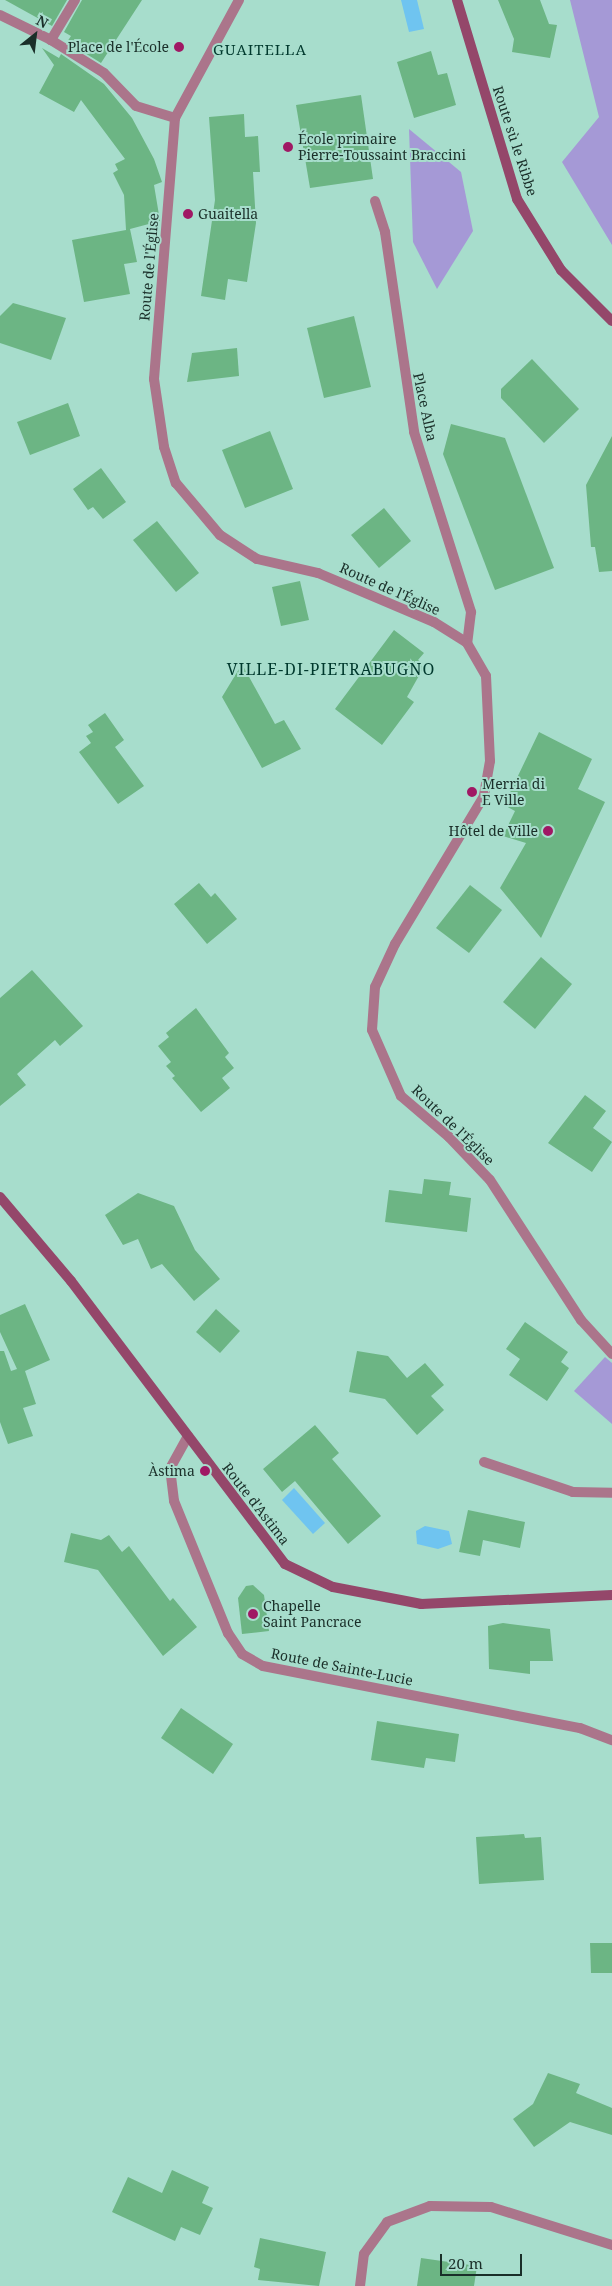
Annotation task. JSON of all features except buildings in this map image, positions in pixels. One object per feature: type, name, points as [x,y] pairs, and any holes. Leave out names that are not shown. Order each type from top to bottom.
[{"type":"main road","name":"Route sù le Ribbe","points":[[457,0],[517,199],[561,270],[612,321]]},
{"type":"main road","name":"Route d'Astima","points":[[0,1197],[71,1280],[285,1564],[333,1587],[422,1604],[612,1595]]},
{"type":"street","points":[[51,40],[75,0]]},
{"type":"street","points":[[0,15],[51,40],[104,73],[136,106],[175,118],[239,0]]},
{"type":"street","name":"Route de l'Église","points":[[175,118],[154,379],[164,447],[176,483],[220,535],[257,559],[318,573],[434,622],[467,644],[486,676],[490,761],[484,796],[395,944],[375,986],[372,1030],[401,1096],[450,1137],[490,1180],[581,1320],[612,1354]]},
{"type":"street","name":"Place Alba","points":[[375,201],[385,232],[414,432],[471,612],[467,644]]},
{"type":"street","name":"Route de Sainte-Lucie","points":[[188,1436],[170,1468],[174,1501],[228,1633],[242,1654],[264,1666],[580,1728],[612,1740]]},
{"type":"street","points":[[484,1462],[573,1492],[612,1493]]},
{"type":"street","points":[[360,2286],[364,2254],[387,2222],[430,2206],[491,2207],[612,2246]]},
{"type":"shaded area","points":[[570,0],[612,0],[612,245],[562,162],[599,117]]},
{"type":"shaded area","points":[[409,129],[461,172],[473,231],[437,289],[413,242]]},
{"type":"shaded area","points":[[605,1357],[612,1363],[612,1424],[574,1391]]},
{"type":"water","points":[[401,0],[417,0],[424,29],[409,32]]},
{"type":"water","points":[[294,1488],[325,1523],[313,1534],[282,1500]]},
{"type":"water","points":[[425,1526],[449,1531],[452,1544],[438,1549],[417,1544],[416,1531]]},
{"type":"place","name":"Place de l'École","points":[[179,47]]},
{"type":"place","name":"École primaire Pierre-Toussaint Braccini","points":[[288,147]]},
{"type":"place","name":"Guaitella","points":[[188,214]]},
{"type":"place","name":"Merria di E Ville","points":[[472,792]]},
{"type":"place","name":"Hôtel de Ville","points":[[548,831]]},
{"type":"place","name":"Àstima","points":[[205,1471]]},
{"type":"place","name":"Chapelle Saint Pancrace","points":[[253,1614]]},
{"type":"district","name":"GUAITELLA","points":[[260,50]]},
{"type":"district","name":"VILLE-DI-PIETRABUGNO","points":[[331,669]]}]
